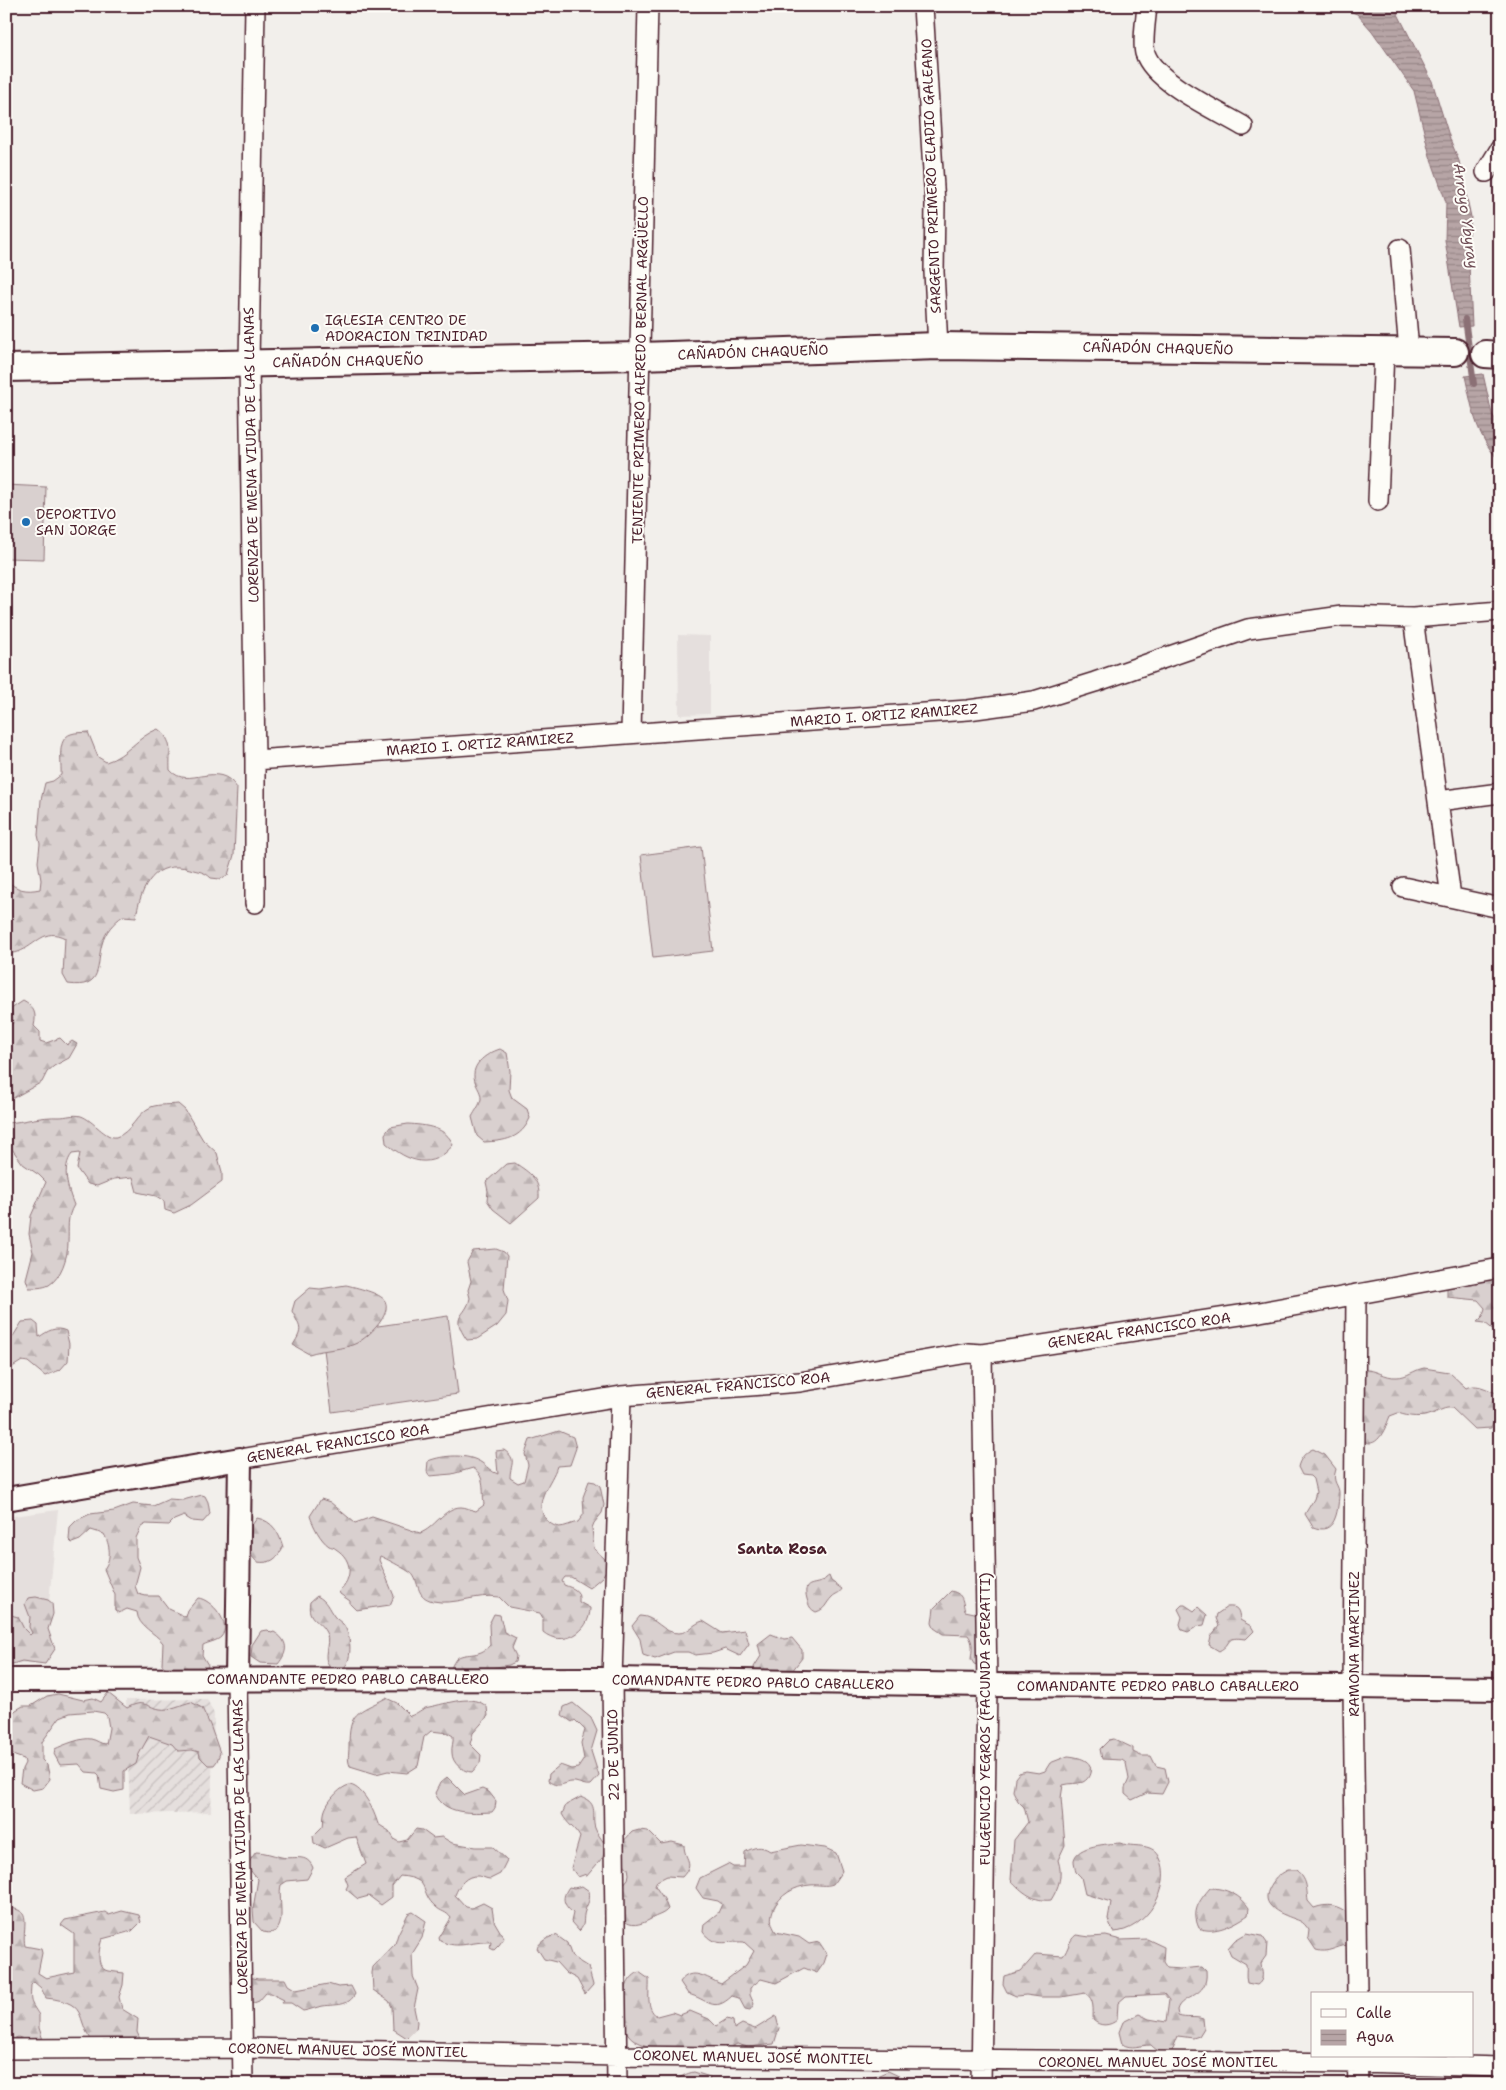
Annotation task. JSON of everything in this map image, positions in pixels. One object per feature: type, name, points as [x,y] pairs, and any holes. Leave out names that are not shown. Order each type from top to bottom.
[{"type":"main road","name":"CAÑADÓN CHAQUEÑO","points":[[6,368],[640,356],[938,346],[1455,352]]},
{"type":"street","name":"LORENZA DE MENA VIUDA DE LAS LLANAS","points":[[254,904],[255,760],[248,363],[256,6]]},
{"type":"street","name":"TENIENTE PRIMERO ALFREDO BERNAL ARGÜELLO","points":[[631,733],[648,6]]},
{"type":"street","name":"SARGENTO PRIMERO ELADIO GALEANO","points":[[923,6],[935,204],[934,272],[938,346]]},
{"type":"street","points":[[1147,6],[1144,51],[1152,67],[1170,83],[1242,126]]},
{"type":"street","points":[[1486,172],[1500,149]]},
{"type":"street","points":[[1378,501],[1396,350],[1400,249]]},
{"type":"street","name":"CAÑADÓN CHAQUEÑO","points":[[1455,352],[1492,354]]},
{"type":"street","name":"MARIO I. ORTIZ RAMIREZ","points":[[255,760],[968,710],[1034,701],[1248,629],[1342,616],[1412,618],[1500,611]]},
{"type":"street","points":[[1412,618],[1451,897]]},
{"type":"street","points":[[1438,801],[1500,793]]},
{"type":"street","points":[[1403,887],[1500,908]]},
{"type":"street","name":"GENERAL FRANCISCO ROA","points":[[6,1499],[621,1396],[800,1382],[968,1353],[982,1354],[1260,1312],[1500,1268]]},
{"type":"street","name":"RAMONA MARTINEZ","points":[[1356,1294],[1353,1687],[1357,1992]]},
{"type":"street","name":"FULGENCIO YEGROS (FACUNDA SPERATTI)","points":[[981,2084],[987,1685],[982,1354]]},
{"type":"street","name":"22 DE JUNIO","points":[[617,2084],[612,1679],[621,1396]]},
{"type":"street","name":"LORENZA DE MENA VIUDA DE LAS LLANAS","points":[[240,1460],[237,1679],[244,2048],[243,2084]]},
{"type":"street","name":"COMANDANTE PEDRO PABLO CABALLERO","points":[[6,1680],[612,1679],[1500,1690]]},
{"type":"street","name":"CORONEL MANUEL JOSÉ MONTIEL","points":[[6,2049],[244,2048],[618,2056],[981,2060],[1358,2060],[1500,2067]]},
{"type":"street","points":[[1358,2060],[1358,2084]]},
{"type":"shaded area","points":[[678,635],[710,636],[710,714],[679,715]]},
{"type":"shaded area","points":[[58,1510],[43,1663],[6,1664],[6,1517]]},
{"type":"shaded area","points":[[207,1699],[214,1714],[211,1812],[130,1814],[126,1700]]},
{"type":"shaded area","points":[[41,2081],[220,2083],[41,2084]]},
{"type":"green space","name":"DEPORTIVO SAN JORGE","points":[[6,485],[46,487],[44,559],[6,558]]},
{"type":"green space","points":[[158,729],[169,743],[170,770],[177,776],[221,775],[229,779],[237,788],[234,855],[228,875],[220,879],[211,878],[201,872],[178,867],[168,868],[159,872],[146,886],[136,917],[123,916],[108,931],[103,940],[96,974],[88,983],[80,985],[68,984],[63,975],[65,938],[58,935],[46,936],[25,949],[6,954],[6,880],[22,889],[40,889],[41,880],[38,862],[40,844],[38,835],[41,800],[45,783],[53,781],[61,775],[63,741],[71,734],[88,732],[98,757],[106,762],[120,755],[144,736]]},
{"type":"green space","points":[[701,847],[713,951],[653,958],[641,855]]},
{"type":"green space","points":[[23,1001],[34,1011],[34,1026],[40,1032],[40,1041],[46,1043],[60,1038],[67,1045],[72,1041],[77,1044],[69,1058],[47,1072],[42,1082],[6,1102],[6,1080],[11,1078],[6,1075],[6,1027],[13,1023],[11,1009]]},
{"type":"green space","points":[[500,1049],[507,1053],[510,1071],[509,1090],[512,1098],[527,1109],[530,1118],[522,1130],[512,1138],[484,1142],[477,1136],[472,1117],[481,1099],[474,1078],[474,1072],[479,1062],[489,1054]]},
{"type":"green space","points":[[178,1104],[185,1110],[203,1140],[217,1153],[222,1172],[222,1182],[191,1205],[174,1213],[165,1210],[164,1201],[156,1196],[137,1192],[133,1177],[114,1179],[97,1186],[88,1184],[77,1169],[80,1153],[72,1154],[66,1172],[74,1205],[69,1219],[68,1248],[65,1260],[53,1282],[44,1287],[29,1288],[26,1279],[33,1252],[29,1234],[31,1216],[46,1182],[23,1164],[12,1149],[6,1151],[6,1123],[46,1117],[78,1115],[86,1118],[108,1135],[116,1137],[126,1131],[151,1107]]},
{"type":"green space","points":[[408,1124],[435,1128],[446,1134],[453,1145],[445,1153],[428,1161],[411,1159],[394,1150],[386,1143],[385,1134],[390,1127]]},
{"type":"green space","points":[[515,1163],[536,1181],[539,1198],[511,1223],[493,1209],[487,1200],[486,1182],[506,1164]]},
{"type":"green space","points":[[496,1249],[504,1252],[507,1256],[504,1289],[508,1301],[506,1315],[497,1326],[477,1339],[467,1340],[459,1325],[459,1321],[470,1298],[468,1290],[471,1281],[467,1262],[473,1251]]},
{"type":"green space","points":[[1481,1278],[1494,1278],[1500,1284],[1500,1335],[1485,1323],[1477,1322],[1483,1316],[1485,1308],[1478,1300],[1447,1297],[1447,1288],[1449,1286],[1459,1283],[1472,1284]]},
{"type":"green space","points":[[346,1285],[378,1295],[385,1301],[385,1313],[373,1331],[357,1343],[346,1347],[309,1354],[293,1345],[300,1331],[292,1311],[295,1301],[310,1288],[320,1289]]},
{"type":"green space","points":[[448,1316],[458,1394],[332,1412],[322,1334]]},
{"type":"green space","points":[[33,1321],[38,1325],[39,1337],[55,1329],[66,1331],[69,1344],[68,1361],[60,1370],[45,1376],[28,1362],[22,1361],[6,1371],[6,1339],[12,1338],[22,1322]]},
{"type":"green space","points":[[1424,1368],[1449,1372],[1466,1388],[1479,1386],[1500,1394],[1500,1419],[1491,1428],[1474,1429],[1452,1408],[1420,1416],[1398,1413],[1390,1416],[1384,1431],[1377,1440],[1369,1443],[1364,1441],[1364,1370],[1397,1377]]},
{"type":"green space","points":[[559,1431],[573,1437],[576,1448],[570,1465],[557,1466],[542,1498],[541,1505],[545,1518],[551,1524],[559,1527],[578,1522],[584,1514],[583,1497],[589,1481],[595,1482],[600,1486],[604,1505],[602,1513],[592,1528],[594,1549],[604,1558],[608,1567],[602,1577],[589,1588],[571,1577],[565,1577],[562,1581],[564,1585],[577,1592],[579,1602],[590,1608],[589,1617],[580,1631],[566,1638],[550,1637],[543,1632],[543,1618],[540,1613],[509,1607],[499,1597],[491,1596],[450,1602],[433,1601],[421,1594],[411,1573],[380,1556],[379,1560],[394,1596],[390,1605],[356,1610],[350,1604],[350,1601],[340,1594],[339,1591],[344,1586],[349,1575],[346,1558],[323,1540],[310,1516],[321,1499],[330,1502],[355,1523],[372,1517],[420,1533],[425,1531],[449,1510],[463,1507],[476,1511],[484,1505],[483,1484],[477,1471],[473,1468],[452,1474],[430,1476],[427,1472],[428,1461],[448,1456],[463,1456],[482,1463],[498,1474],[496,1451],[504,1450],[512,1460],[510,1478],[518,1483],[524,1481],[528,1465],[525,1454],[530,1440]]},
{"type":"green space","points":[[1313,1449],[1325,1455],[1336,1469],[1334,1478],[1339,1491],[1338,1508],[1334,1521],[1326,1528],[1320,1529],[1313,1527],[1305,1514],[1316,1492],[1313,1479],[1310,1476],[1302,1475],[1298,1467],[1303,1456]]},
{"type":"green space","points":[[202,1495],[205,1496],[208,1502],[210,1514],[203,1522],[192,1521],[184,1516],[174,1520],[169,1525],[146,1524],[141,1527],[136,1538],[136,1557],[140,1567],[135,1586],[138,1594],[159,1596],[169,1609],[186,1617],[188,1610],[198,1598],[209,1603],[219,1613],[224,1626],[224,1632],[221,1637],[203,1645],[202,1655],[208,1665],[203,1681],[168,1669],[162,1665],[163,1643],[140,1622],[137,1612],[127,1609],[119,1613],[115,1610],[115,1595],[104,1569],[107,1565],[109,1552],[104,1534],[91,1530],[80,1540],[72,1543],[69,1540],[70,1527],[77,1520],[90,1514],[114,1511],[133,1504],[153,1506],[169,1499],[183,1500]]},
{"type":"green space","points":[[257,1518],[271,1525],[280,1537],[283,1547],[273,1560],[257,1562],[247,1551],[250,1528]]},
{"type":"green space","points":[[829,1576],[831,1581],[842,1589],[832,1597],[824,1608],[816,1612],[809,1605],[806,1589],[810,1585],[823,1581]]},
{"type":"green space","points":[[951,1591],[960,1596],[965,1611],[979,1614],[978,1665],[974,1664],[971,1659],[972,1644],[968,1635],[943,1634],[934,1628],[932,1623],[934,1608]]},
{"type":"green space","points":[[317,1596],[325,1602],[335,1617],[346,1628],[350,1652],[344,1668],[331,1667],[327,1662],[327,1635],[312,1617],[309,1608],[310,1602]]},
{"type":"green space","points":[[36,1597],[52,1603],[53,1614],[48,1629],[55,1649],[45,1664],[22,1661],[6,1666],[6,1618],[11,1615],[18,1617],[24,1629],[30,1635],[32,1633],[29,1627],[30,1617],[25,1604],[28,1598]]},
{"type":"green space","points":[[1182,1605],[1194,1611],[1198,1607],[1207,1615],[1204,1625],[1188,1632],[1182,1630],[1180,1624],[1182,1617],[1178,1609]]},
{"type":"green space","points":[[1227,1607],[1237,1609],[1240,1620],[1251,1626],[1254,1631],[1246,1639],[1231,1639],[1219,1651],[1209,1645],[1211,1636],[1219,1626],[1216,1618],[1217,1614]]},
{"type":"green space","points":[[494,1614],[500,1615],[504,1632],[516,1638],[512,1648],[516,1656],[515,1662],[509,1665],[448,1674],[456,1659],[463,1655],[481,1652],[490,1645],[489,1624]]},
{"type":"green space","points":[[640,1616],[651,1619],[673,1633],[682,1633],[703,1621],[722,1633],[745,1630],[749,1644],[740,1656],[725,1649],[713,1653],[695,1655],[688,1652],[674,1652],[655,1659],[643,1655],[640,1639],[632,1626]]},
{"type":"green space","points":[[268,1630],[279,1635],[284,1643],[284,1655],[278,1664],[260,1663],[251,1657],[252,1645],[261,1631]]},
{"type":"green space","points":[[771,1634],[784,1639],[792,1638],[802,1650],[802,1658],[792,1671],[755,1672],[754,1667],[761,1656],[758,1644]]},
{"type":"green space","points":[[108,1693],[127,1708],[137,1704],[144,1704],[167,1709],[191,1702],[202,1708],[220,1753],[217,1761],[214,1765],[208,1765],[200,1757],[199,1752],[192,1750],[178,1751],[172,1744],[149,1736],[136,1764],[124,1771],[124,1790],[114,1792],[101,1789],[97,1773],[86,1772],[79,1764],[60,1765],[54,1754],[55,1749],[83,1739],[91,1739],[106,1744],[109,1728],[107,1716],[104,1713],[93,1711],[70,1713],[60,1717],[42,1742],[42,1760],[47,1765],[50,1779],[43,1788],[33,1790],[20,1783],[25,1763],[24,1759],[15,1756],[6,1749],[6,1720],[16,1710],[23,1706],[31,1706],[47,1696],[58,1694],[83,1700],[93,1698],[101,1702]]},
{"type":"green space","points":[[386,1698],[397,1703],[410,1716],[426,1708],[467,1700],[481,1703],[487,1707],[488,1716],[473,1733],[470,1744],[481,1755],[480,1763],[472,1772],[462,1769],[452,1757],[453,1736],[448,1733],[431,1731],[424,1737],[418,1766],[407,1773],[388,1771],[376,1774],[350,1766],[348,1759],[349,1735],[353,1720],[362,1711]]},
{"type":"green space","points":[[573,1703],[591,1718],[597,1731],[591,1751],[599,1776],[591,1785],[571,1782],[556,1785],[548,1781],[549,1774],[560,1765],[571,1769],[578,1768],[584,1759],[581,1743],[585,1730],[575,1720],[572,1722],[562,1715],[564,1707]]},
{"type":"green space","points":[[1114,1739],[1133,1748],[1133,1752],[1141,1756],[1151,1756],[1156,1766],[1165,1768],[1168,1782],[1162,1794],[1147,1793],[1132,1800],[1125,1794],[1125,1788],[1129,1779],[1126,1763],[1122,1760],[1102,1759],[1100,1749],[1109,1740]]},
{"type":"green space","points":[[1068,1756],[1084,1760],[1090,1765],[1091,1769],[1088,1778],[1083,1782],[1063,1785],[1061,1798],[1065,1845],[1058,1860],[1059,1881],[1051,1900],[1034,1898],[1011,1880],[1014,1840],[1028,1822],[1024,1807],[1018,1801],[1013,1791],[1015,1778],[1019,1773],[1026,1771],[1039,1773],[1045,1771],[1050,1763]]},
{"type":"green space","points":[[447,1777],[465,1795],[482,1789],[489,1792],[496,1801],[495,1808],[492,1812],[476,1813],[451,1809],[439,1800],[435,1793],[440,1783]]},
{"type":"green space","points":[[350,1785],[364,1795],[378,1824],[389,1831],[395,1840],[399,1842],[407,1840],[416,1829],[422,1830],[433,1838],[442,1837],[452,1843],[476,1847],[493,1847],[507,1860],[500,1874],[490,1879],[479,1876],[470,1877],[461,1884],[455,1895],[466,1907],[472,1908],[483,1903],[492,1908],[494,1921],[504,1938],[494,1950],[490,1948],[491,1942],[453,1945],[440,1941],[439,1938],[451,1918],[438,1909],[427,1896],[424,1887],[417,1880],[400,1876],[392,1886],[392,1897],[381,1905],[369,1896],[358,1899],[346,1889],[348,1885],[345,1877],[366,1864],[356,1837],[348,1838],[325,1848],[314,1843],[313,1836],[323,1826],[325,1810],[330,1801],[338,1792]]},
{"type":"green space","points":[[581,1797],[591,1803],[593,1807],[595,1828],[605,1846],[603,1857],[586,1877],[586,1874],[578,1877],[571,1868],[580,1837],[562,1814],[566,1805]]},
{"type":"green space","points":[[639,1830],[648,1831],[661,1844],[672,1842],[684,1845],[689,1864],[682,1877],[667,1876],[657,1881],[655,1886],[668,1909],[662,1914],[636,1925],[625,1922],[618,1912],[613,1897],[628,1879],[629,1874],[628,1868],[622,1863],[618,1847],[632,1832]]},
{"type":"green space","points":[[1120,1843],[1147,1847],[1156,1852],[1163,1868],[1163,1880],[1160,1893],[1146,1916],[1125,1930],[1113,1932],[1108,1919],[1111,1902],[1085,1894],[1081,1877],[1076,1872],[1074,1860],[1076,1855],[1087,1848]]},
{"type":"green space","points":[[801,1845],[825,1848],[836,1853],[842,1871],[833,1884],[804,1886],[788,1892],[779,1900],[773,1910],[772,1921],[776,1932],[799,1937],[809,1944],[819,1942],[827,1954],[824,1963],[817,1973],[804,1968],[776,1983],[761,1979],[750,1988],[750,1995],[754,2004],[750,2010],[745,2009],[739,1998],[732,1996],[715,2005],[688,1994],[680,1982],[684,1977],[694,1974],[721,1984],[746,1965],[754,1951],[744,1942],[716,1942],[707,1937],[703,1932],[704,1924],[718,1913],[722,1904],[718,1901],[703,1898],[696,1888],[700,1878],[728,1864],[733,1867],[744,1867],[745,1852],[751,1849],[761,1847],[770,1851]]},
{"type":"green space","points":[[256,1852],[286,1858],[303,1858],[313,1868],[307,1879],[287,1881],[281,1885],[280,1924],[277,1930],[272,1933],[263,1932],[254,1922],[253,1909],[258,1879],[250,1869],[250,1863]]},
{"type":"green space","points":[[1288,1870],[1296,1870],[1303,1877],[1306,1884],[1308,1901],[1314,1908],[1333,1906],[1349,1914],[1348,1945],[1324,1951],[1316,1950],[1308,1938],[1309,1930],[1304,1924],[1271,1907],[1267,1896],[1269,1889],[1277,1878]]},
{"type":"green space","points":[[582,1886],[589,1891],[590,1897],[584,1914],[583,1924],[579,1931],[571,1922],[573,1913],[565,1904],[564,1898],[569,1887]]},
{"type":"green space","points":[[1210,1888],[1227,1891],[1242,1899],[1249,1908],[1248,1915],[1231,1925],[1218,1929],[1205,1930],[1199,1928],[1196,1916],[1197,1906]]},
{"type":"green space","points":[[6,1908],[21,1911],[24,1915],[25,1946],[41,1949],[38,1973],[46,1978],[74,1972],[74,1934],[61,1925],[65,1920],[105,1912],[109,1915],[122,1911],[139,1915],[141,1922],[132,1931],[102,1939],[99,1957],[101,1966],[104,1969],[124,1973],[119,1997],[122,2009],[138,2019],[137,2032],[140,2039],[98,2046],[85,2030],[77,2009],[71,2004],[46,1998],[41,1988],[34,1982],[31,1985],[31,1999],[39,2015],[39,2028],[43,2040],[32,2042],[18,2037],[6,2042],[6,1994],[9,1976],[6,1966]]},
{"type":"green space","points":[[413,1912],[426,1921],[422,1938],[412,1954],[413,1976],[418,1989],[414,2008],[417,2022],[416,2029],[407,2038],[393,2029],[392,2007],[389,2001],[373,1990],[372,1973],[373,1967],[395,1944],[408,1914]]},
{"type":"green space","points":[[1247,1933],[1262,1936],[1267,1943],[1266,1956],[1261,1963],[1262,1978],[1257,1985],[1247,1983],[1246,1964],[1231,1955],[1228,1948],[1235,1940]]},
{"type":"green space","points":[[556,1935],[567,1943],[572,1957],[588,1967],[593,1985],[585,1994],[577,1979],[566,1973],[556,1962],[544,1959],[537,1948],[542,1941]]},
{"type":"green space","points":[[1076,1935],[1090,1937],[1106,1936],[1121,1940],[1147,1939],[1164,1947],[1163,1962],[1167,1968],[1202,1967],[1206,1971],[1206,1980],[1203,1987],[1184,2001],[1177,2010],[1178,2016],[1203,2019],[1204,2028],[1199,2036],[1193,2038],[1178,2036],[1172,2051],[1168,2052],[1155,2049],[1151,2045],[1132,2047],[1122,2044],[1119,2032],[1123,2022],[1139,2014],[1149,2019],[1166,2022],[1169,2000],[1164,1994],[1126,1996],[1118,2003],[1117,2020],[1105,2025],[1093,2020],[1092,2002],[1085,1993],[1062,1997],[1040,1997],[1016,1996],[1007,1992],[1003,1984],[1004,1976],[1021,1971],[1036,1954],[1063,1956],[1071,1940]]},
{"type":"green space","points":[[639,1972],[649,1979],[649,2004],[653,2013],[657,2016],[672,2012],[680,2015],[690,2011],[709,2019],[716,2026],[727,2019],[733,2021],[734,2029],[742,2024],[755,2029],[776,2016],[779,2028],[774,2044],[748,2047],[737,2044],[729,2048],[675,2049],[660,2048],[636,2041],[626,2031],[624,2004],[627,1985],[631,1978]]},
{"type":"green space","points":[[245,1976],[258,1979],[285,1979],[288,1985],[296,1990],[328,1984],[338,1987],[351,1986],[355,1994],[345,2003],[320,2006],[303,2011],[291,2003],[282,2003],[284,2000],[270,1993],[266,1993],[259,2001],[251,2004]]},
{"type":"green space","points":[[888,2071],[905,2079],[946,2078],[952,2084],[859,2084]]},
{"type":"green space","points":[[694,2072],[710,2077],[709,2083],[673,2084],[682,2076]]},
{"type":"water","points":[[1336,6],[1390,6],[1396,10],[1432,81],[1459,161],[1471,217],[1468,244],[1472,326],[1459,327],[1445,240],[1446,202],[1430,156],[1414,91],[1372,31],[1357,14]]},
{"type":"water","points":[[1483,374],[1492,414],[1500,427],[1500,457],[1496,457],[1489,448],[1479,429],[1472,409],[1465,376]]},
{"type":"waterway","name":"Arroyo Ybyray","points":[[1465,319],[1474,384]]},
{"type":"place","name":"IGLESIA CENTRO DE ADORACION TRINIDAD","points":[[315,328]]},
{"type":"place","name":"DEPORTIVO SAN JORGE","points":[[26,522]]},
{"type":"district","name":"Santa Rosa","points":[[782,1549]]}]
